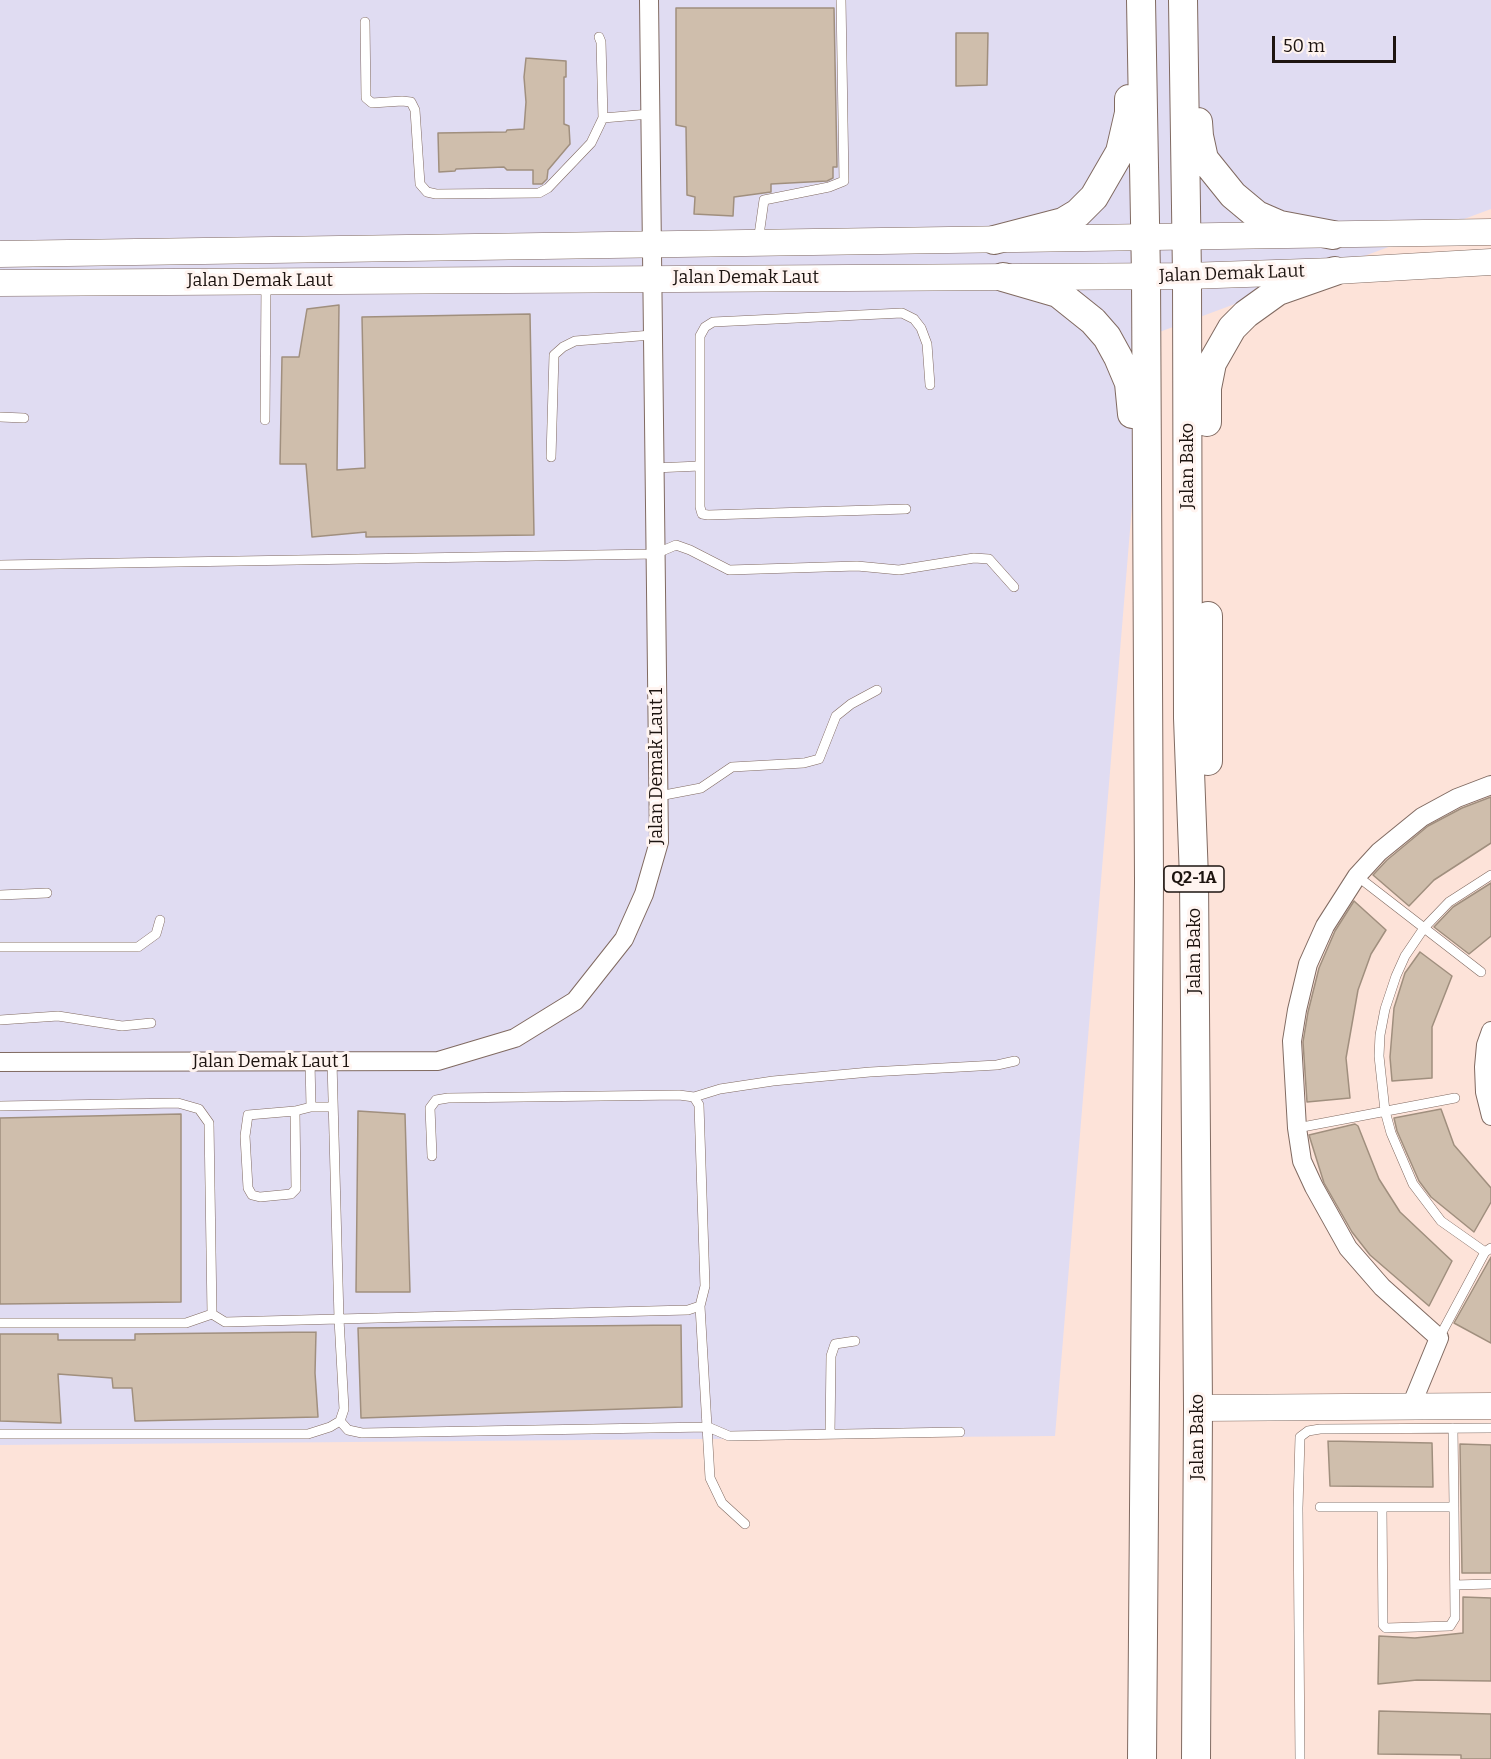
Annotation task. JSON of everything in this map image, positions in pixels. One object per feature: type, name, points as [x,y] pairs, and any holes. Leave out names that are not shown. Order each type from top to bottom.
[{"type":"main road","points":[[994,240],[1063,222],[1078,213],[1094,197],[1109,174],[1120,152],[1129,113],[1130,0]]},
{"type":"main road","points":[[1141,0],[1146,276],[1149,882],[1142,1759]]},
{"type":"main road","name":"Jalan Bako","points":[[1182,0],[1187,238],[1188,718],[1194,878],[1198,1408],[1196,1759]]},
{"type":"main road","points":[[1196,0],[1198,136],[1204,159],[1233,195],[1257,214],[1280,225],[1332,235]]},
{"type":"main road","name":"Jalan Demak Laut","points":[[0,254],[1491,232]]},
{"type":"main road","name":"Jalan Demak Laut","points":[[0,283],[1187,276],[1335,271],[1491,262]]},
{"type":"main road","points":[[1194,878],[1209,849],[1207,388],[1212,363],[1232,328],[1260,304],[1278,291],[1335,271]]},
{"type":"main road","points":[[1003,277],[1058,293],[1093,321],[1107,337],[1129,383],[1132,408],[1137,850],[1149,882]]},
{"type":"main road","points":[[1198,1408],[1305,1420],[1411,1407],[1491,1406]]},
{"type":"street","name":"Jalan Demak Laut 1","points":[[0,1062],[438,1061],[515,1038],[575,1001],[624,939],[644,894],[659,842],[649,0]]},
{"type":"street","points":[[1411,1407],[1439,1338],[1382,1287],[1348,1248],[1326,1211],[1302,1161],[1297,1128],[1292,1041],[1308,964],[1336,906],[1357,876],[1379,852],[1422,817],[1457,798],[1491,785]]},
{"type":"street","points":[[1491,1031],[1486,1044],[1484,1067],[1485,1092],[1491,1116]]},
{"type":"lane","points":[[758,243],[764,200],[844,182],[841,0]]},
{"type":"lane","points":[[365,22],[366,98],[372,103],[402,100],[411,102],[415,110],[420,184],[428,192],[436,194],[539,193],[548,189],[591,143],[603,118],[599,37]]},
{"type":"lane","points":[[603,118],[650,114]]},
{"type":"lane","points":[[265,420],[266,281]]},
{"type":"lane","points":[[906,509],[708,516],[702,514],[700,507],[699,336],[705,327],[713,322],[902,313],[914,319],[921,328],[927,344],[930,385]]},
{"type":"lane","points":[[551,457],[554,355],[575,341],[652,335]]},
{"type":"lane","points":[[0,417],[24,418]]},
{"type":"lane","points":[[654,468],[700,466]]},
{"type":"lane","points":[[0,565],[655,554],[675,545],[729,570],[857,566],[899,570],[974,558],[989,559],[1014,587]]},
{"type":"lane","points":[[659,796],[700,788],[732,767],[804,763],[819,759],[836,716],[851,704],[877,690]]},
{"type":"lane","points":[[1439,1338],[1488,1250],[1451,1229],[1425,1201],[1404,1165],[1391,1133],[1385,1110],[1379,1056],[1382,1019],[1396,976],[1424,928],[1449,902],[1491,875]]},
{"type":"lane","points":[[1357,876],[1481,972]]},
{"type":"lane","points":[[0,894],[47,893]]},
{"type":"lane","points":[[0,947],[138,946],[156,934],[160,920]]},
{"type":"lane","points":[[0,1020],[58,1016],[122,1026],[151,1023]]},
{"type":"lane","points":[[432,1156],[430,1108],[436,1100],[448,1098],[679,1095],[694,1097],[726,1088],[773,1081],[997,1065],[1015,1061]]},
{"type":"lane","points":[[310,1062],[311,1107]]},
{"type":"lane","points":[[0,1434],[308,1434],[340,1421],[344,1409],[339,1319],[332,1062]]},
{"type":"lane","points":[[694,1097],[699,1105],[705,1287],[700,1306],[710,1478],[722,1503],[745,1524]]},
{"type":"lane","points":[[1297,1128],[1455,1098]]},
{"type":"lane","points":[[0,1106],[178,1103],[199,1109],[209,1123],[212,1314]]},
{"type":"lane","points":[[295,1111],[296,1189],[291,1194],[260,1197],[252,1195],[248,1188],[245,1136],[248,1115],[295,1111],[311,1107],[333,1107]]},
{"type":"lane","points":[[212,1314],[225,1322],[688,1310],[700,1306]]},
{"type":"lane","points":[[0,1323],[186,1323],[212,1314]]},
{"type":"lane","points":[[830,1434],[831,1356],[835,1344],[855,1341]]},
{"type":"lane","points":[[1300,1759],[1298,1496],[1299,1440],[1305,1420],[1320,1428],[1491,1428]]},
{"type":"lane","points":[[340,1421],[348,1430],[362,1433],[708,1427],[729,1436],[960,1432]]},
{"type":"lane","points":[[1382,1507],[1383,1625],[1386,1628],[1450,1626],[1455,1618],[1453,1428]]},
{"type":"lane","points":[[1320,1508],[1454,1507]]},
{"type":"lane","points":[[1455,1585],[1491,1584]]},
{"type":"shaded area","points":[[0,0],[1491,0],[1491,209],[1146,337],[1055,1436],[0,1445]]},
{"type":"building","points":[[676,8],[834,8],[837,167],[833,167],[833,178],[827,181],[771,184],[771,192],[734,197],[733,216],[694,214],[695,197],[687,195],[686,127],[676,125]]},
{"type":"building","points":[[956,33],[988,33],[987,85],[956,86]]},
{"type":"building","points":[[526,58],[566,61],[564,124],[569,126],[570,144],[548,170],[547,179],[542,184],[533,184],[533,170],[507,170],[504,167],[439,172],[438,133],[506,132],[507,130],[524,129]]},
{"type":"building","points":[[339,305],[337,470],[365,468],[362,317],[530,314],[534,535],[366,537],[366,532],[312,537],[306,464],[280,464],[282,357],[299,357],[307,309]]},
{"type":"building","points":[[1491,797],[1491,843],[1434,880],[1409,906],[1373,875],[1387,860],[1428,826],[1462,808]]},
{"type":"building","points":[[1491,883],[1491,936],[1469,954],[1434,927],[1453,907]]},
{"type":"building","points":[[1354,901],[1386,930],[1371,954],[1358,990],[1346,1058],[1350,1098],[1307,1102],[1303,1042],[1308,1012],[1319,968],[1335,931]]},
{"type":"building","points":[[1420,952],[1452,976],[1432,1027],[1432,1078],[1392,1081],[1390,1057],[1394,1008],[1405,973]]},
{"type":"building","points":[[1441,1109],[1454,1145],[1491,1188],[1491,1202],[1474,1232],[1431,1197],[1419,1181],[1397,1131],[1394,1118]]},
{"type":"building","points":[[358,1111],[405,1114],[410,1292],[356,1292]]},
{"type":"building","points":[[181,1114],[181,1302],[0,1304],[0,1118]]},
{"type":"building","points":[[1355,1124],[1358,1126],[1379,1179],[1400,1212],[1452,1261],[1429,1306],[1370,1255],[1352,1232],[1324,1183],[1309,1135]]},
{"type":"building","points":[[1491,1257],[1491,1343],[1454,1323]]},
{"type":"building","points":[[681,1325],[682,1407],[361,1418],[358,1328]]},
{"type":"building","points":[[316,1332],[315,1373],[318,1417],[135,1421],[132,1388],[113,1388],[112,1378],[58,1374],[61,1423],[0,1421],[0,1334],[58,1334],[58,1340],[135,1340],[135,1334]]},
{"type":"building","points":[[1328,1441],[1432,1443],[1433,1487],[1330,1486]]},
{"type":"building","points":[[1460,1444],[1491,1445],[1491,1573],[1462,1573]]},
{"type":"building","points":[[1463,1597],[1491,1598],[1491,1681],[1417,1680],[1378,1684],[1379,1636],[1415,1638],[1463,1633]]},
{"type":"building","points":[[1379,1711],[1491,1714],[1491,1759],[1461,1759],[1461,1755],[1378,1754]]}]
